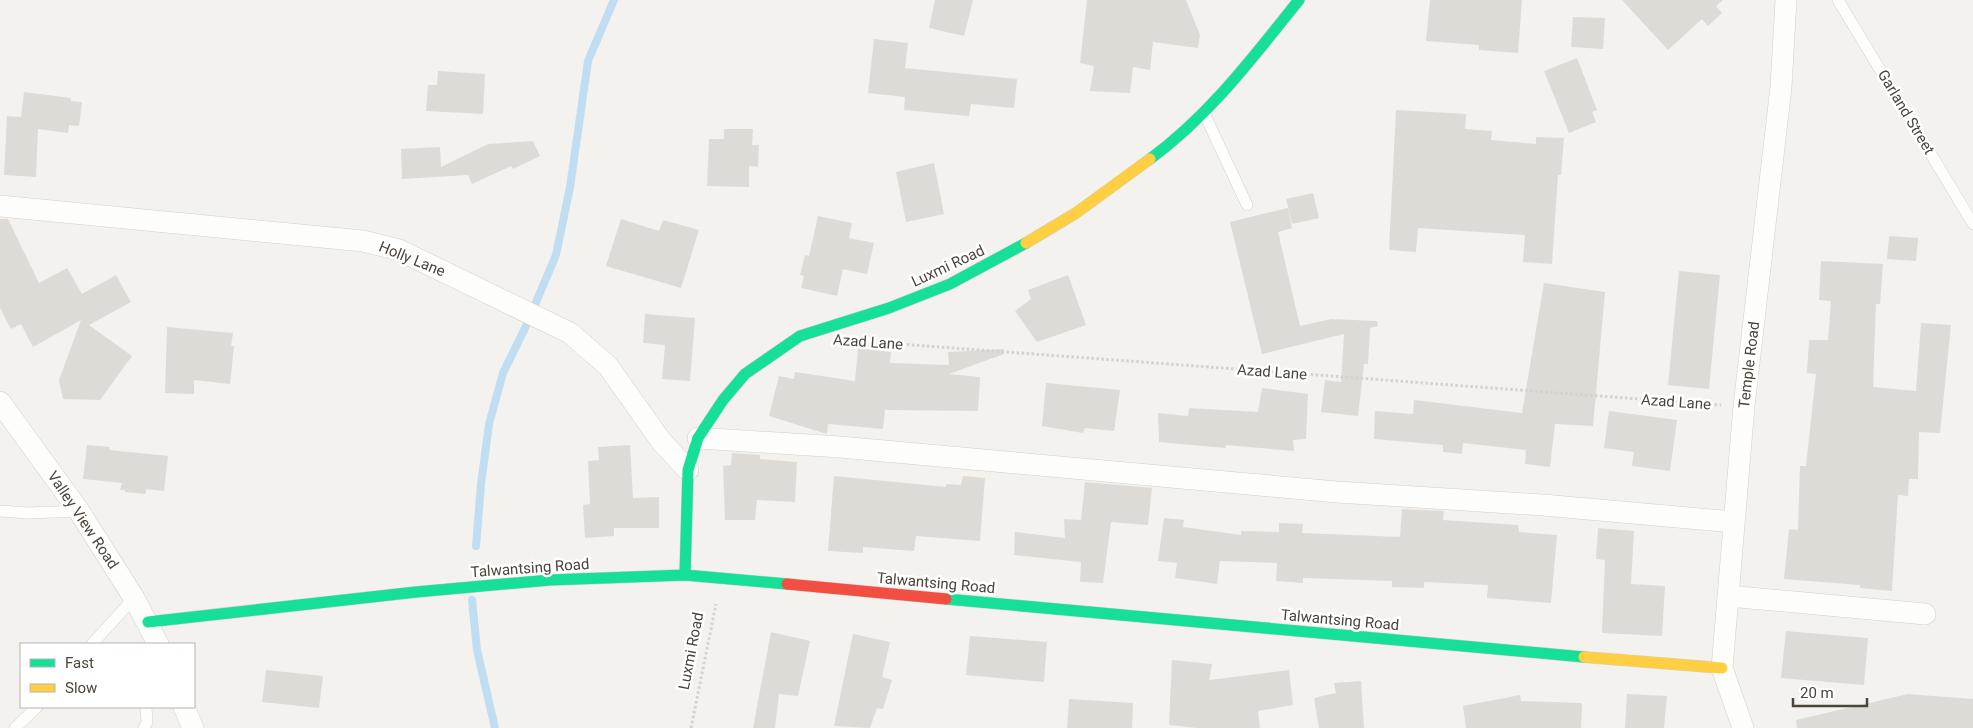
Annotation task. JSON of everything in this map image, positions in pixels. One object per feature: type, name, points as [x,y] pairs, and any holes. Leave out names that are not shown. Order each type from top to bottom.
[{"type":"street","name":"Luxmi Road","points":[[685,576],[688,470],[698,438],[723,400],[745,374],[800,336],[889,308],[933,291],[1008,254],[1084,207],[1176,140],[1223,94],[1299,0]]},
{"type":"street","name":"Temple Road","points":[[1743,728],[1722,668],[1744,406],[1781,87],[1786,0]]},
{"type":"street","name":"Holly Lane","points":[[0,206],[363,241],[399,250],[570,333],[608,366],[661,441],[688,470]]},
{"type":"street","name":"Valley View Road","points":[[0,402],[79,511],[134,598],[158,643]]},
{"type":"street","points":[[698,438],[850,448],[1336,492],[1543,505],[1734,522]]},
{"type":"street","name":"Talwantsing Road","points":[[148,622],[525,581],[617,576],[685,576],[1464,647],[1722,668]]},
{"type":"street","points":[[1728,596],[1925,614]]},
{"type":"street","points":[[184,708],[192,728]]},
{"type":"lane","name":"Garland Street","points":[[1838,0],[1973,224]]},
{"type":"lane","points":[[1204,112],[1248,205]]},
{"type":"lane","points":[[0,510],[28,513],[79,511]]},
{"type":"lane","points":[[93,643],[134,598]]},
{"type":"lane","points":[[15,728],[36,708]]},
{"type":"lane","points":[[144,728],[147,722],[146,708]]},
{"type":"path","name":"Azad Lane","points":[[867,341],[1744,406]]},
{"type":"path","name":"Luxmi Road","points":[[691,728],[721,579]]},
{"type":"building","points":[[935,0],[973,0],[964,36],[929,28]]},
{"type":"building","points":[[1087,0],[1186,0],[1200,35],[1198,48],[1153,42],[1150,70],[1133,67],[1130,93],[1090,91],[1094,66],[1080,63]]},
{"type":"building","points":[[1430,0],[1522,0],[1518,53],[1479,50],[1479,45],[1426,41]]},
{"type":"building","points":[[1622,0],[1723,0],[1716,6],[1722,13],[1708,26],[1702,19],[1668,50]]},
{"type":"building","points":[[1573,17],[1605,18],[1603,49],[1571,47]]},
{"type":"building","points":[[874,39],[908,43],[905,68],[1017,79],[1014,108],[971,104],[969,116],[904,110],[905,97],[868,93]]},
{"type":"building","points":[[1577,58],[1597,110],[1592,112],[1596,122],[1569,133],[1544,71]]},
{"type":"building","points":[[438,71],[485,74],[483,114],[426,111],[428,85],[437,85]]},
{"type":"building","points":[[24,92],[71,98],[71,101],[82,102],[79,126],[69,125],[68,133],[38,129],[36,177],[4,175],[7,116],[21,117]]},
{"type":"building","points":[[1396,110],[1466,114],[1465,129],[1492,131],[1491,140],[1536,144],[1536,137],[1564,138],[1561,175],[1558,175],[1552,264],[1523,262],[1525,235],[1418,228],[1416,252],[1389,250]]},
{"type":"building","points":[[724,129],[753,129],[752,145],[759,145],[758,167],[749,166],[749,187],[707,186],[709,139],[724,139]]},
{"type":"building","points":[[533,141],[540,156],[513,169],[511,166],[472,184],[468,175],[402,179],[401,149],[440,147],[441,167],[488,144]]},
{"type":"building","points":[[934,163],[944,214],[906,222],[896,172]]},
{"type":"building","points":[[1313,193],[1319,218],[1292,224],[1286,199]]},
{"type":"building","points":[[1288,208],[1292,228],[1278,232],[1300,326],[1331,319],[1377,321],[1378,326],[1370,328],[1368,364],[1364,364],[1358,416],[1321,412],[1325,380],[1341,382],[1344,334],[1262,354],[1230,222]]},
{"type":"building","points":[[818,216],[852,223],[849,238],[874,243],[867,274],[843,269],[837,296],[801,288],[804,276],[800,275],[805,255],[809,256]]},
{"type":"building","points":[[0,219],[8,219],[39,283],[67,268],[82,294],[116,275],[131,302],[89,325],[132,356],[100,400],[63,399],[59,380],[81,320],[33,347],[21,324],[11,329],[0,308]]},
{"type":"building","points":[[621,219],[659,231],[663,220],[699,230],[681,288],[606,266]]},
{"type":"building","points":[[1889,236],[1918,238],[1916,261],[1887,259]]},
{"type":"building","points":[[1821,261],[1883,264],[1880,304],[1876,304],[1873,387],[1916,391],[1921,323],[1951,325],[1940,433],[1919,432],[1918,479],[1909,479],[1908,496],[1898,495],[1892,591],[1860,588],[1860,585],[1784,579],[1789,529],[1798,530],[1800,466],[1806,466],[1816,374],[1807,373],[1809,340],[1828,340],[1831,301],[1819,300]]},
{"type":"building","points":[[1679,271],[1720,275],[1709,389],[1668,385]]},
{"type":"building","points":[[1068,275],[1086,325],[1037,342],[1015,311],[1031,299],[1028,290]]},
{"type":"building","points":[[1544,283],[1605,292],[1593,426],[1555,424],[1550,467],[1525,464],[1526,450],[1463,443],[1462,454],[1443,452],[1443,445],[1374,439],[1375,411],[1413,414],[1414,400],[1522,413]]},
{"type":"building","points":[[645,314],[695,318],[690,381],[662,379],[665,345],[643,343]]},
{"type":"building","points":[[167,327],[233,333],[231,346],[234,346],[230,384],[194,380],[194,394],[165,393]]},
{"type":"building","points":[[858,348],[891,352],[890,363],[949,365],[948,352],[1004,349],[1004,354],[949,374],[980,377],[978,411],[885,410],[883,429],[828,424],[827,434],[769,416],[779,376],[794,379],[795,372],[855,381]]},
{"type":"building","points":[[1046,383],[1120,390],[1114,431],[1085,428],[1083,433],[1042,426]]},
{"type":"building","points":[[1262,388],[1308,394],[1306,439],[1293,440],[1294,451],[1226,445],[1225,448],[1159,442],[1158,413],[1188,416],[1189,408],[1258,412]]},
{"type":"building","points":[[1609,411],[1677,420],[1670,471],[1632,466],[1634,452],[1604,448]]},
{"type":"building","points":[[87,445],[110,447],[109,450],[168,456],[164,491],[146,489],[146,494],[125,492],[125,490],[120,490],[122,483],[83,479]]},
{"type":"building","points":[[630,445],[633,498],[659,497],[659,528],[614,528],[614,536],[585,538],[583,505],[590,504],[588,461],[599,460],[598,447]]},
{"type":"building","points":[[732,453],[760,455],[760,459],[797,462],[795,502],[757,500],[755,520],[725,520],[723,466],[731,465]]},
{"type":"building","points":[[834,476],[946,487],[946,484],[961,485],[963,476],[985,478],[980,541],[916,536],[914,551],[863,547],[863,553],[828,551]]},
{"type":"building","points":[[1085,482],[1152,488],[1148,525],[1111,522],[1103,583],[1080,582],[1081,562],[1014,555],[1015,532],[1065,538],[1064,519],[1081,520]]},
{"type":"building","points":[[1402,509],[1444,511],[1443,520],[1518,525],[1519,532],[1557,535],[1551,603],[1487,598],[1488,585],[1424,582],[1424,588],[1392,587],[1392,581],[1303,578],[1303,583],[1276,581],[1277,563],[1220,561],[1217,584],[1175,578],[1177,563],[1158,561],[1164,518],[1184,520],[1183,527],[1241,535],[1241,531],[1279,532],[1279,523],[1303,524],[1302,533],[1400,537]]},
{"type":"building","points":[[1598,528],[1634,531],[1631,584],[1665,586],[1662,636],[1602,633],[1605,560],[1596,559]]},
{"type":"building","points":[[1786,631],[1868,638],[1864,685],[1781,678]]},
{"type":"building","points":[[771,632],[810,641],[798,696],[779,694],[775,728],[753,728]]},
{"type":"building","points":[[853,634],[890,642],[882,677],[892,680],[883,709],[877,708],[870,728],[834,726]]},
{"type":"building","points":[[970,636],[1047,642],[1044,682],[966,675]]},
{"type":"building","points":[[1172,660],[1212,664],[1209,680],[1289,670],[1293,705],[1258,711],[1260,728],[1197,728],[1169,725]]},
{"type":"building","points":[[266,670],[323,676],[319,708],[262,702]]},
{"type":"building","points":[[1361,681],[1364,728],[1319,728],[1314,698],[1336,693],[1334,683]]},
{"type":"building","points":[[1627,694],[1667,696],[1664,728],[1625,728]]},
{"type":"building","points":[[1908,694],[1973,699],[1973,728],[1797,728],[1796,720]]},
{"type":"building","points":[[1520,695],[1521,701],[1582,703],[1581,728],[1466,728],[1463,706]]},
{"type":"building","points":[[1069,699],[1133,703],[1132,728],[1067,728]]},
{"type":"waterway","points":[[476,546],[481,484],[489,424],[503,373],[526,326],[556,255],[570,187],[588,61],[614,0]]},
{"type":"waterway","points":[[472,600],[477,650],[495,728]]},
{"type":"traffic: fast","points":[[1150,159],[1192,124],[1230,84],[1299,0]]},
{"type":"traffic: fast","points":[[685,575],[688,470],[698,438],[723,400],[745,374],[800,336],[889,308],[950,284],[1026,243]]},
{"type":"traffic: fast","points":[[148,622],[416,592],[550,580],[685,575],[787,584]]},
{"type":"traffic: fast","points":[[946,599],[1584,657]]},
{"type":"traffic: slow","points":[[1026,243],[1076,213],[1150,159]]},
{"type":"traffic: slow","points":[[1584,657],[1722,668]]},
{"type":"traffic: jam","points":[[787,584],[946,599]]}]
